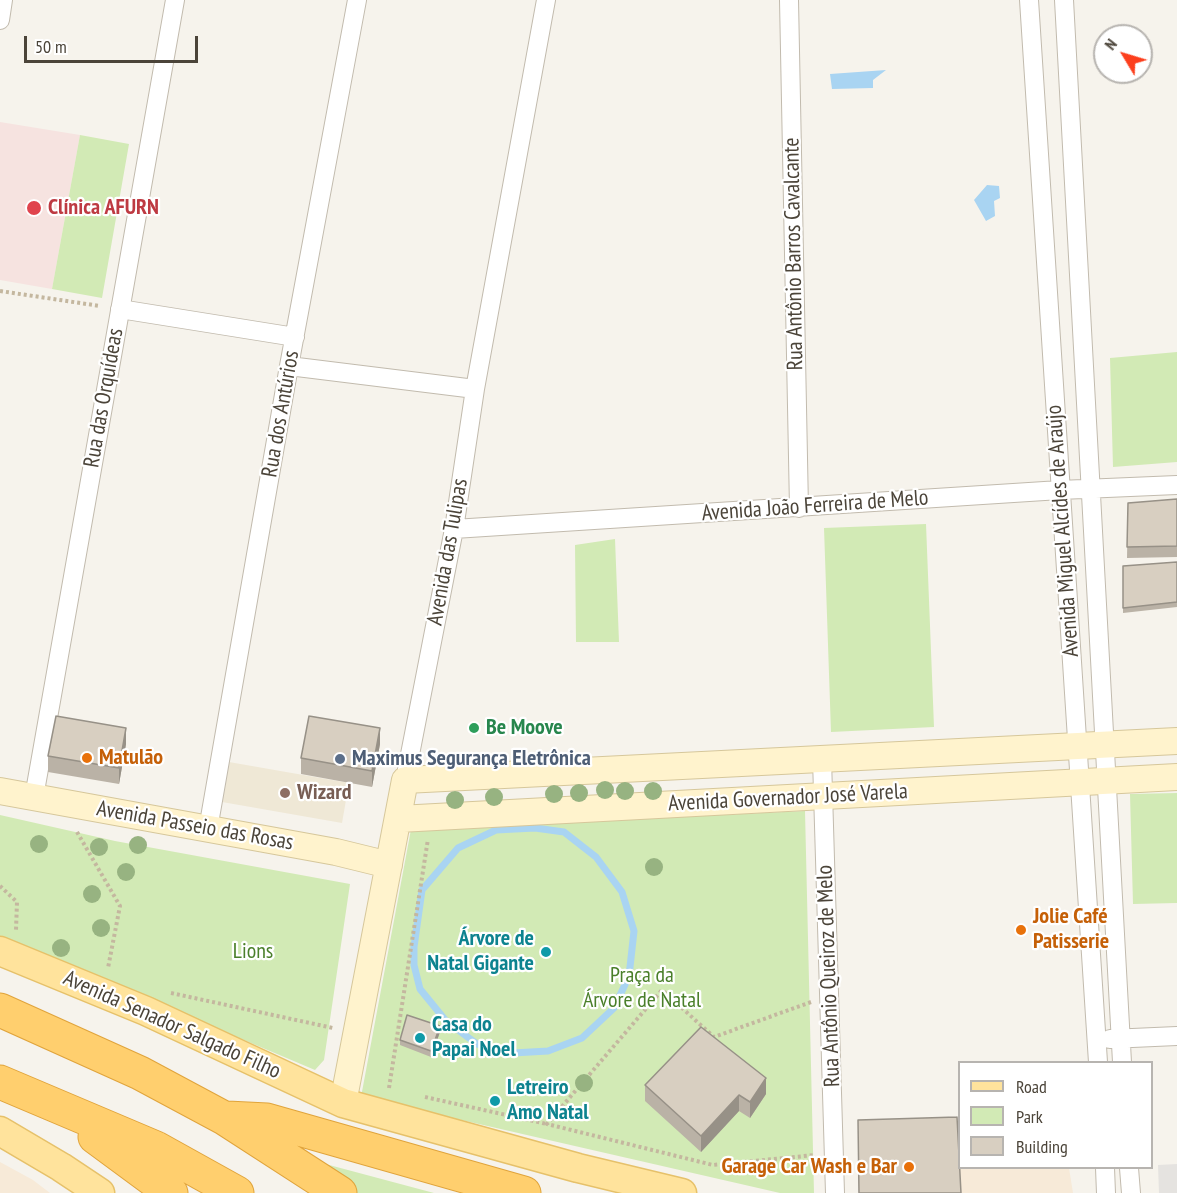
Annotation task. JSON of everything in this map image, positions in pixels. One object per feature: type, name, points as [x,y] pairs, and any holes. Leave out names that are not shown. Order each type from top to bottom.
[{"type":"highway","points":[[0,1010],[140,1072],[224,1118],[340,1193]]},
{"type":"highway","points":[[0,1082],[156,1148],[237,1193]]},
{"type":"highway","points":[[37,1097],[171,1193]]},
{"type":"highway","points":[[224,1118],[267,1120],[524,1193]]},
{"type":"main road","name":"Avenida Senador Salgado Filho","points":[[5,953],[146,1011],[343,1103],[578,1168],[682,1193]]},
{"type":"main road","points":[[0,1131],[100,1193]]},
{"type":"street","points":[[0,20],[3,0]]},
{"type":"street","name":"Rua das Orquídeas","points":[[34,797],[175,0]]},
{"type":"street","name":"Rua dos Antúrios","points":[[208,829],[289,366],[357,0]]},
{"type":"street","name":"Avenida das Tulipas","points":[[343,1103],[454,529],[475,389],[546,0]]},
{"type":"street","name":"Rua Antônio Barros Cavalcante","points":[[789,0],[799,508]]},
{"type":"street","name":"Avenida Miguel Alcídes de Araújo","points":[[1029,0],[1098,1061]]},
{"type":"street","name":"Avenida Miguel Alcídes de Araújo","points":[[1064,0],[1122,1061]]},
{"type":"street","points":[[120,309],[295,337]]},
{"type":"street","points":[[289,366],[475,389]]},
{"type":"street","name":"Avenida João Ferreira de Melo","points":[[454,529],[1060,490],[1177,485]]},
{"type":"street","name":"Avenida Governador José Varela","points":[[405,780],[1177,741]]},
{"type":"street","name":"Rua Antônio Queiroz de Melo","points":[[822,759],[835,1193]]},
{"type":"street","name":"Avenida Governador José Varela","points":[[399,819],[1177,777]]},
{"type":"street","name":"Avenida Passeio das Rosas","points":[[0,791],[336,852],[389,865]]},
{"type":"street","points":[[1097,1040],[1177,1036]]},
{"type":"street","points":[[1105,1169],[1106,1193]]},
{"type":"street","points":[[1129,1169],[1131,1193]]},
{"type":"path","points":[[0,291],[120,309]]},
{"type":"path","points":[[76,832],[120,906],[106,978]]},
{"type":"path","points":[[399,1091],[387,1088],[429,838]]},
{"type":"path","points":[[0,886],[17,902],[15,934],[5,953]]},
{"type":"path","points":[[548,1124],[662,990],[714,1037],[814,1001],[814,1013]]},
{"type":"path","points":[[162,991],[357,1032]]},
{"type":"path","points":[[422,1096],[548,1124],[713,1165],[834,1154]]},
{"type":"path","points":[[811,1144],[811,1156]]},
{"type":"shaded area","name":"Clínica AFURN","points":[[0,122],[80,135],[52,289],[0,280]]},
{"type":"shaded area","name":"Wizard","points":[[229,762],[349,783],[342,823],[222,802]]},
{"type":"shaded area","points":[[0,1162],[33,1180],[50,1193],[0,1193]]},
{"type":"shaded area","points":[[1177,1164],[1177,1193],[1159,1193],[1158,1165]]},
{"type":"shaded area","points":[[959,1169],[1069,1169],[1073,1193],[960,1193]]},
{"type":"green space","points":[[80,135],[129,144],[102,298],[52,289]]},
{"type":"green space","points":[[1177,352],[1177,462],[1113,467],[1110,358]]},
{"type":"green space","points":[[926,524],[934,727],[831,732],[824,528]]},
{"type":"green space","points":[[615,539],[619,642],[576,642],[575,545]]},
{"type":"green space","points":[[1177,793],[1177,903],[1133,904],[1130,794]]},
{"type":"green space","name":"Praça da Árvore de Natal","points":[[805,811],[814,1193],[780,1193],[361,1097],[412,824],[568,822]]},
{"type":"green space","name":"Lions","points":[[0,815],[115,841],[350,884],[324,1060],[315,1070],[0,937]]},
{"type":"green space","points":[[303,1158],[434,1193],[352,1193]]},
{"type":"water","points":[[886,70],[873,80],[873,88],[832,89],[830,74]]},
{"type":"water","points":[[987,185],[999,186],[1000,198],[994,201],[995,216],[986,221],[974,200]]},
{"type":"building","points":[[1177,499],[1177,546],[1127,547],[1128,503]]},
{"type":"building","points":[[1177,562],[1177,602],[1123,608],[1123,566]]},
{"type":"building","points":[[56,716],[126,728],[119,768],[48,756]]},
{"type":"building","name":"Maximus Segurança Eletrônica","points":[[309,716],[380,728],[372,771],[301,758]]},
{"type":"building","name":"Casa do Papai Noel","points":[[407,1015],[440,1026],[431,1051],[400,1040]]},
{"type":"building","points":[[701,1027],[766,1078],[750,1102],[739,1095],[701,1136],[645,1085]]},
{"type":"building","name":"Garage Car Wash e Bar","points":[[957,1117],[961,1193],[859,1193],[858,1120]]},
{"type":"waterway","points":[[535,828],[564,832],[596,857],[622,892],[634,931],[629,976],[614,1008],[582,1038],[548,1051],[513,1053],[477,1044],[446,1021],[420,989],[414,965],[414,947],[422,890],[458,848],[496,830],[535,828]]},
{"type":"place","name":"Clínica AFURN","points":[[34,208]]},
{"type":"place","name":"Be Moove","points":[[474,728]]},
{"type":"place","name":"Matulão","points":[[87,758]]},
{"type":"place","name":"Maximus Segurança Eletrônica","points":[[340,759]]},
{"type":"place","name":"Wizard","points":[[285,793]]},
{"type":"place","name":"Jolie Café Patisserie","points":[[1021,930]]},
{"type":"place","name":"Árvore de Natal Gigante","points":[[546,952]]},
{"type":"place","name":"Casa do Papai Noel","points":[[420,1038]]},
{"type":"place","name":"Letreiro Amo Natal","points":[[495,1101]]},
{"type":"place","name":"Garage Car Wash e Bar","points":[[909,1167]]}]
